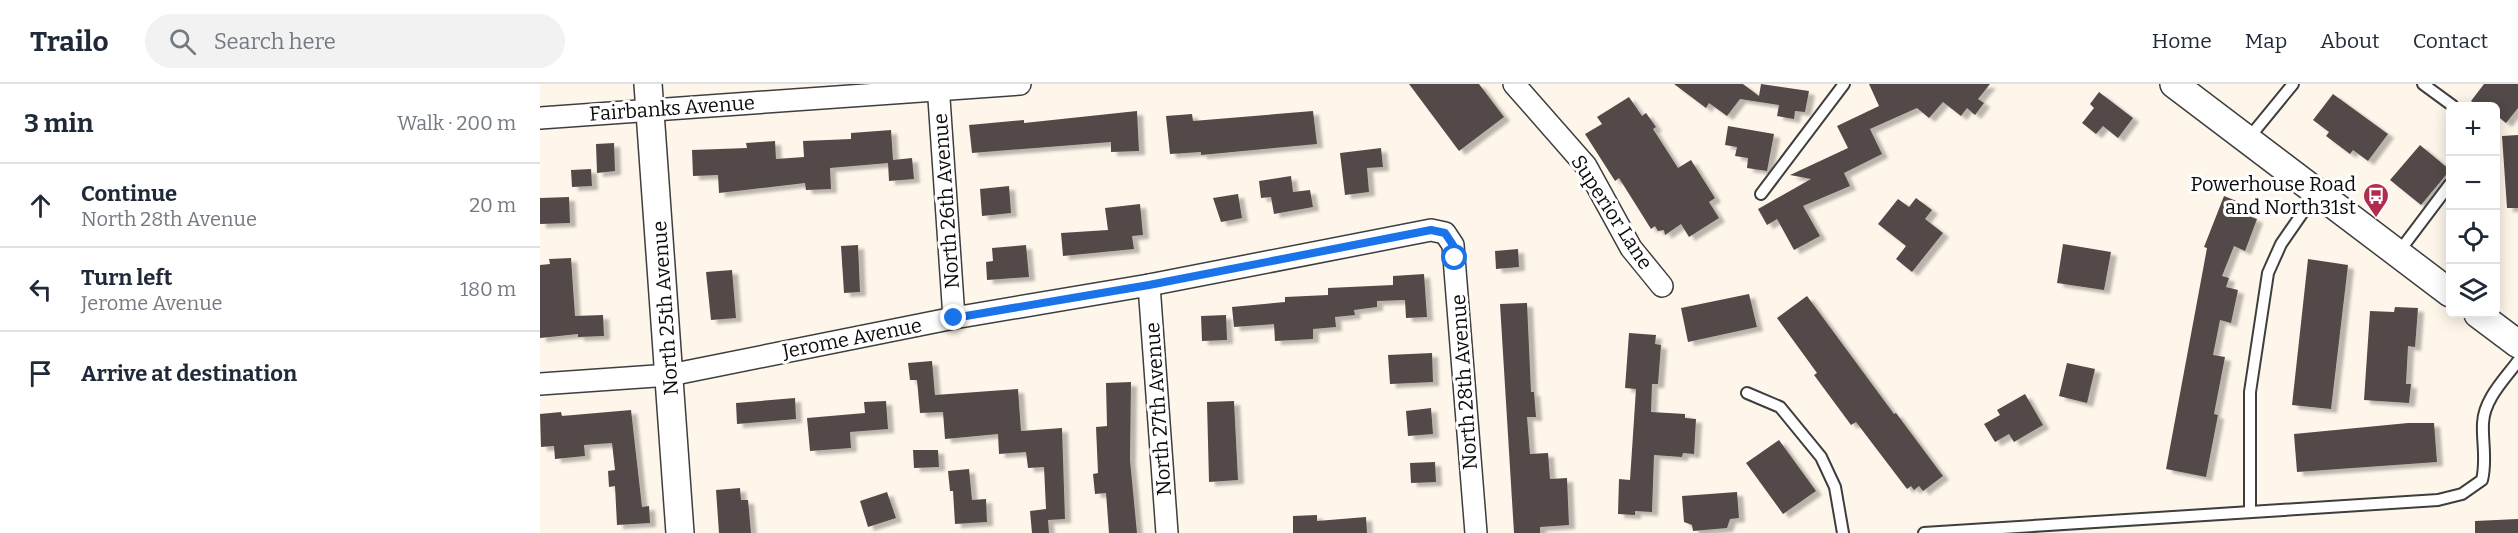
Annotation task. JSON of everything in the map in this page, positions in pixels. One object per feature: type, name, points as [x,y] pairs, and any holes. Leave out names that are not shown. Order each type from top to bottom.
[{"type":"street","name":"Fairbanks Avenue","points":[[540,118],[649,96],[1020,84]]},
{"type":"street","name":"Superior Lane","points":[[1514,84],[1586,166],[1631,248],[1662,286]]},
{"type":"street","points":[[2174,84],[2446,289]]},
{"type":"street","name":"North 26th Avenue","points":[[938,87],[954,318]]},
{"type":"street","name":"North 25th Avenue","points":[[649,96],[680,533]]},
{"type":"street","name":"Jerome Avenue","points":[[540,384],[670,375],[954,318],[1149,285],[1416,232],[1431,230],[1445,233]]},
{"type":"street","name":"North 28th Avenue","points":[[1445,233],[1453,245],[1455,258],[1476,533]]},
{"type":"street","name":"North 27th Avenue","points":[[1149,285],[1167,533]]},
{"type":"street","points":[[2483,318],[2518,344]]},
{"type":"lane","points":[[1761,194],[1844,84]]},
{"type":"lane","points":[[2248,140],[2293,84]]},
{"type":"lane","points":[[2423,84],[2448,102]]},
{"type":"lane","points":[[2398,253],[2446,191]]},
{"type":"lane","points":[[2250,512],[2250,392],[2268,273],[2281,244],[2317,192]]},
{"type":"lane","points":[[1924,533],[2438,501],[2462,494],[2482,480],[2485,467],[2483,421],[2488,403],[2518,361]]},
{"type":"lane","points":[[1747,393],[1780,407],[1821,457],[1835,488],[1843,533]]},
{"type":"building","points":[[1409,84],[1479,84],[1504,117],[1459,151]]},
{"type":"building","points":[[1674,84],[1743,84],[1759,96],[1761,84],[1809,91],[1805,112],[1795,111],[1794,119],[1777,116],[1779,105],[1740,99],[1727,116],[1709,103],[1706,108]]},
{"type":"building","points":[[1869,84],[1990,84],[1978,99],[1984,103],[1975,115],[1967,108],[1961,116],[1943,102],[1929,118],[1917,108],[1870,129],[1882,154],[1844,173],[1850,186],[1803,206],[1820,236],[1794,250],[1777,219],[1767,225],[1758,209],[1811,179],[1790,175],[1848,148],[1837,126],[1879,106]]},
{"type":"building","points":[[2484,84],[2518,84],[2518,108],[2506,123],[2500,118],[2500,102],[2471,101]]},
{"type":"building","points":[[2099,92],[2133,118],[2118,138],[2103,126],[2096,134],[2082,123],[2094,108],[2090,104]]},
{"type":"building","points":[[2333,94],[2388,134],[2368,161],[2353,150],[2350,154],[2326,136],[2329,132],[2313,120]]},
{"type":"building","points":[[1629,97],[1642,116],[1646,113],[1656,127],[1653,129],[1678,168],[1691,160],[1715,198],[1709,202],[1719,218],[1689,237],[1681,224],[1665,235],[1664,230],[1658,231],[1655,226],[1651,229],[1619,178],[1615,181],[1585,134],[1602,124],[1597,117]]},
{"type":"building","points":[[1137,111],[1139,151],[1111,152],[1111,142],[972,153],[969,125],[1024,120],[1024,123]]},
{"type":"building","points":[[1313,111],[1317,144],[1201,155],[1201,152],[1170,154],[1166,116],[1192,114],[1193,121]]},
{"type":"building","points":[[1728,126],[1774,134],[1767,171],[1747,168],[1748,158],[1735,156],[1737,147],[1725,145]]},
{"type":"building","points":[[891,130],[893,160],[912,158],[914,179],[889,181],[888,163],[830,168],[831,189],[806,190],[805,183],[719,193],[718,175],[693,176],[692,150],[747,148],[746,143],[775,141],[776,159],[804,157],[803,141],[851,139],[851,133]]},
{"type":"building","points":[[2518,135],[2518,208],[2507,208],[2502,136]]},
{"type":"building","points":[[614,143],[615,171],[597,173],[596,144]]},
{"type":"building","points":[[2420,145],[2446,167],[2446,175],[2421,205],[2390,180]]},
{"type":"building","points":[[1381,148],[1383,167],[1367,168],[1369,192],[1345,195],[1340,153]]},
{"type":"building","points":[[591,169],[592,186],[572,187],[571,170]]},
{"type":"building","points":[[1291,176],[1293,192],[1310,190],[1313,207],[1274,214],[1271,197],[1261,198],[1259,181]]},
{"type":"building","points":[[1009,186],[1011,213],[982,216],[980,189]]},
{"type":"building","points":[[1238,194],[1242,218],[1221,222],[1213,198]]},
{"type":"building","points":[[2224,196],[2249,206],[2246,215],[2257,219],[2245,251],[2234,246],[2222,276],[2229,278],[2226,287],[2238,290],[2231,323],[2220,320],[2213,355],[2225,357],[2214,414],[2218,415],[2206,477],[2166,469],[2207,248],[2204,247]]},
{"type":"building","points":[[569,197],[570,223],[540,224],[540,198]]},
{"type":"building","points":[[1916,198],[1932,210],[1925,219],[1943,233],[1912,272],[1896,259],[1906,246],[1878,224],[1898,199],[1909,207]]},
{"type":"building","points":[[1140,204],[1143,235],[1132,236],[1134,249],[1063,256],[1061,233],[1108,230],[1105,208]]},
{"type":"building","points":[[2063,244],[2111,252],[2104,290],[2057,283]]},
{"type":"building","points":[[858,245],[860,292],[844,293],[841,246]]},
{"type":"building","points":[[1026,245],[1029,277],[987,280],[986,262],[993,261],[992,248]]},
{"type":"building","points":[[1518,249],[1519,267],[1496,269],[1495,251]]},
{"type":"building","points":[[571,258],[575,316],[603,315],[604,336],[578,337],[578,334],[540,338],[540,265],[550,264],[549,259]]},
{"type":"building","points":[[2308,259],[2348,265],[2331,409],[2292,405]]},
{"type":"building","points":[[732,270],[736,318],[711,320],[706,272]]},
{"type":"building","points":[[1424,274],[1427,317],[1406,318],[1405,300],[1377,301],[1377,307],[1354,310],[1355,315],[1335,317],[1336,327],[1313,329],[1313,339],[1275,341],[1274,324],[1234,327],[1232,307],[1285,302],[1285,297],[1328,295],[1328,288],[1393,285],[1393,276]]},
{"type":"building","points":[[1749,294],[1757,327],[1688,342],[1681,308]]},
{"type":"building","points":[[1807,296],[1943,476],[1923,491],[1919,486],[1914,490],[1911,486],[1907,489],[1856,422],[1851,425],[1814,375],[1817,373],[1777,318]]},
{"type":"building","points":[[1527,303],[1531,392],[1534,392],[1536,417],[1527,417],[1530,454],[1548,453],[1550,479],[1567,478],[1569,525],[1540,527],[1540,533],[1514,533],[1500,304]]},
{"type":"building","points":[[2395,307],[2418,308],[2415,347],[2408,346],[2406,384],[2411,384],[2409,403],[2364,400],[2370,311],[2394,312]]},
{"type":"building","points":[[1226,315],[1227,340],[1202,341],[1201,316]]},
{"type":"building","points":[[1629,333],[1656,335],[1655,344],[1661,345],[1658,384],[1652,384],[1651,412],[1685,414],[1685,418],[1696,419],[1694,454],[1683,453],[1682,457],[1654,455],[1652,512],[1635,511],[1635,515],[1618,514],[1619,479],[1630,480],[1636,389],[1625,388]]},
{"type":"building","points":[[1432,353],[1433,382],[1390,384],[1388,355]]},
{"type":"building","points":[[932,361],[935,395],[1018,389],[1021,431],[1062,428],[1065,519],[1048,520],[1049,533],[1032,533],[1030,511],[1046,509],[1044,467],[1028,468],[1026,452],[999,454],[998,434],[945,439],[943,412],[920,413],[917,380],[910,380],[908,363]]},
{"type":"building","points":[[2067,363],[2095,369],[2087,403],[2059,396]]},
{"type":"building","points":[[1131,382],[1130,460],[1137,533],[1109,533],[1106,493],[1095,494],[1093,474],[1098,473],[1096,427],[1107,426],[1106,383]]},
{"type":"building","points":[[2025,394],[2043,425],[2014,442],[2009,434],[1995,442],[1984,424],[2000,415],[1997,410]]},
{"type":"building","points":[[795,398],[796,419],[737,424],[736,403]]},
{"type":"building","points":[[886,401],[888,429],[850,432],[851,448],[810,451],[807,418],[865,413],[864,402]]},
{"type":"building","points":[[1234,401],[1238,480],[1209,482],[1207,402]]},
{"type":"building","points":[[1431,408],[1433,434],[1408,436],[1406,411]]},
{"type":"building","points":[[631,410],[642,507],[649,506],[650,523],[617,525],[615,486],[609,487],[608,471],[615,470],[612,443],[584,445],[585,456],[555,459],[554,446],[541,447],[540,414],[561,412],[562,416]]},
{"type":"building","points":[[2408,423],[2434,423],[2437,462],[2297,472],[2294,434]]},
{"type":"building","points":[[1779,440],[1816,491],[1783,514],[1746,463]]},
{"type":"building","points":[[913,450],[938,450],[939,467],[914,468]]},
{"type":"building","points":[[1435,462],[1436,482],[1411,483],[1410,463]]},
{"type":"building","points":[[969,469],[972,500],[986,499],[987,522],[955,524],[953,491],[950,491],[948,471]]},
{"type":"building","points":[[740,488],[741,500],[748,500],[751,533],[719,533],[716,490]]},
{"type":"building","points":[[887,492],[896,518],[868,527],[860,501]]},
{"type":"building","points":[[1737,492],[1739,518],[1730,519],[1727,528],[1693,531],[1692,525],[1684,522],[1682,496]]},
{"type":"building","points":[[1317,515],[1317,521],[1366,517],[1367,533],[1293,533],[1293,516]]},
{"type":"building","points":[[2518,519],[2518,533],[2475,533],[2475,521]]},
{"type":"place","name":"Powerhouse Road and North31st","points":[[2376,219]]},
{"type":"route","points":[[954,318],[1149,285],[1431,230],[1445,233],[1453,245],[1455,258]]}]
